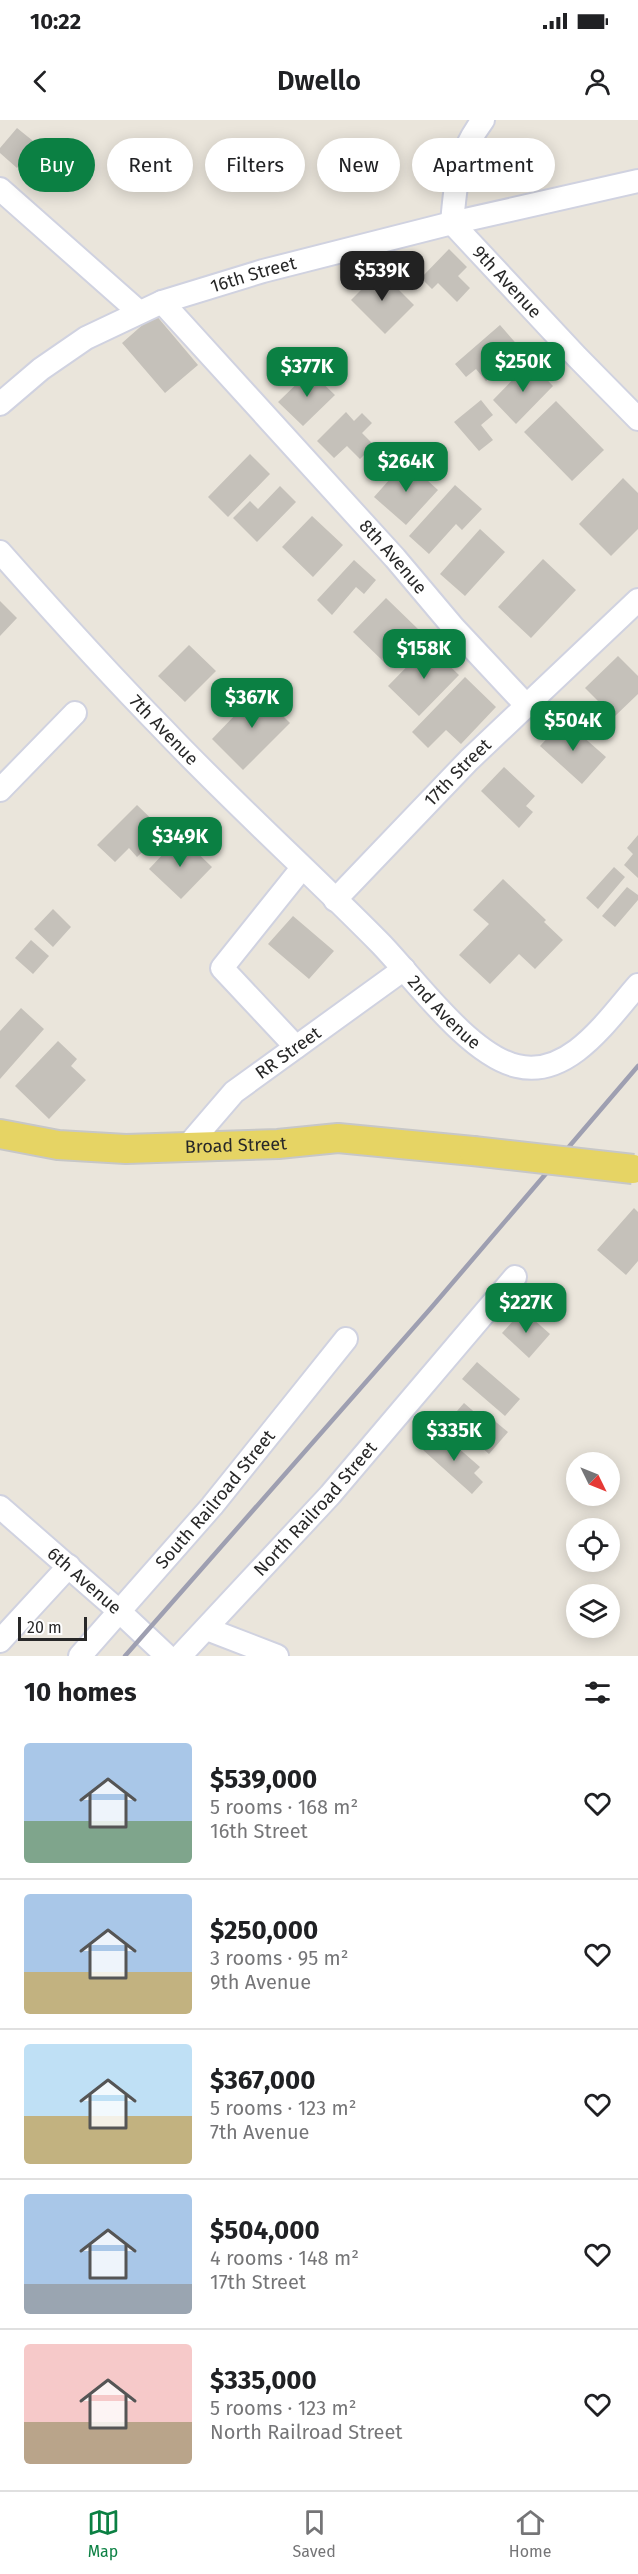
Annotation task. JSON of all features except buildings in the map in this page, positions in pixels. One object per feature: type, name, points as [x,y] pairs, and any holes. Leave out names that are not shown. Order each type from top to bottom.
[{"type":"main road","name":"Broad Street","points":[[0,1134],[58,1145],[126,1149],[185,1149],[338,1138],[635,1169]]},
{"type":"street","points":[[452,223],[457,171],[466,145],[483,120]]},
{"type":"street","name":"16th Street","points":[[0,404],[41,369],[86,338],[162,302],[263,271],[452,223],[638,181]]},
{"type":"street","points":[[0,189],[139,312]]},
{"type":"street","name":"9th Avenue","points":[[452,223],[638,419]]},
{"type":"street","name":"8th Avenue","points":[[162,302],[395,558],[454,628],[526,705]]},
{"type":"street","name":"7th Avenue","points":[[0,552],[164,730],[334,900]]},
{"type":"street","name":"17th Street","points":[[334,900],[526,705],[638,600]]},
{"type":"street","points":[[0,790],[75,713]]},
{"type":"street","points":[[296,1047],[222,968],[303,868]]},
{"type":"street","name":"2nd Avenue","points":[[334,900],[404,969],[467,1037],[490,1054],[517,1066],[549,1066],[578,1051],[638,985]]},
{"type":"street","name":"RR Street","points":[[185,1149],[234,1092],[404,969]]},
{"type":"street","name":"North Railroad Street","points":[[180,1656],[345,1478],[515,1277]]},
{"type":"street","name":"South Railroad Street","points":[[80,1656],[212,1506],[345,1339]]},
{"type":"street","name":"6th Avenue","points":[[0,1507],[69,1566],[167,1656]]},
{"type":"street","points":[[0,1641],[69,1566]]},
{"type":"street","points":[[207,1629],[277,1656]]},
{"type":"railway","points":[[125,1656],[431,1308],[638,1066]]}]
